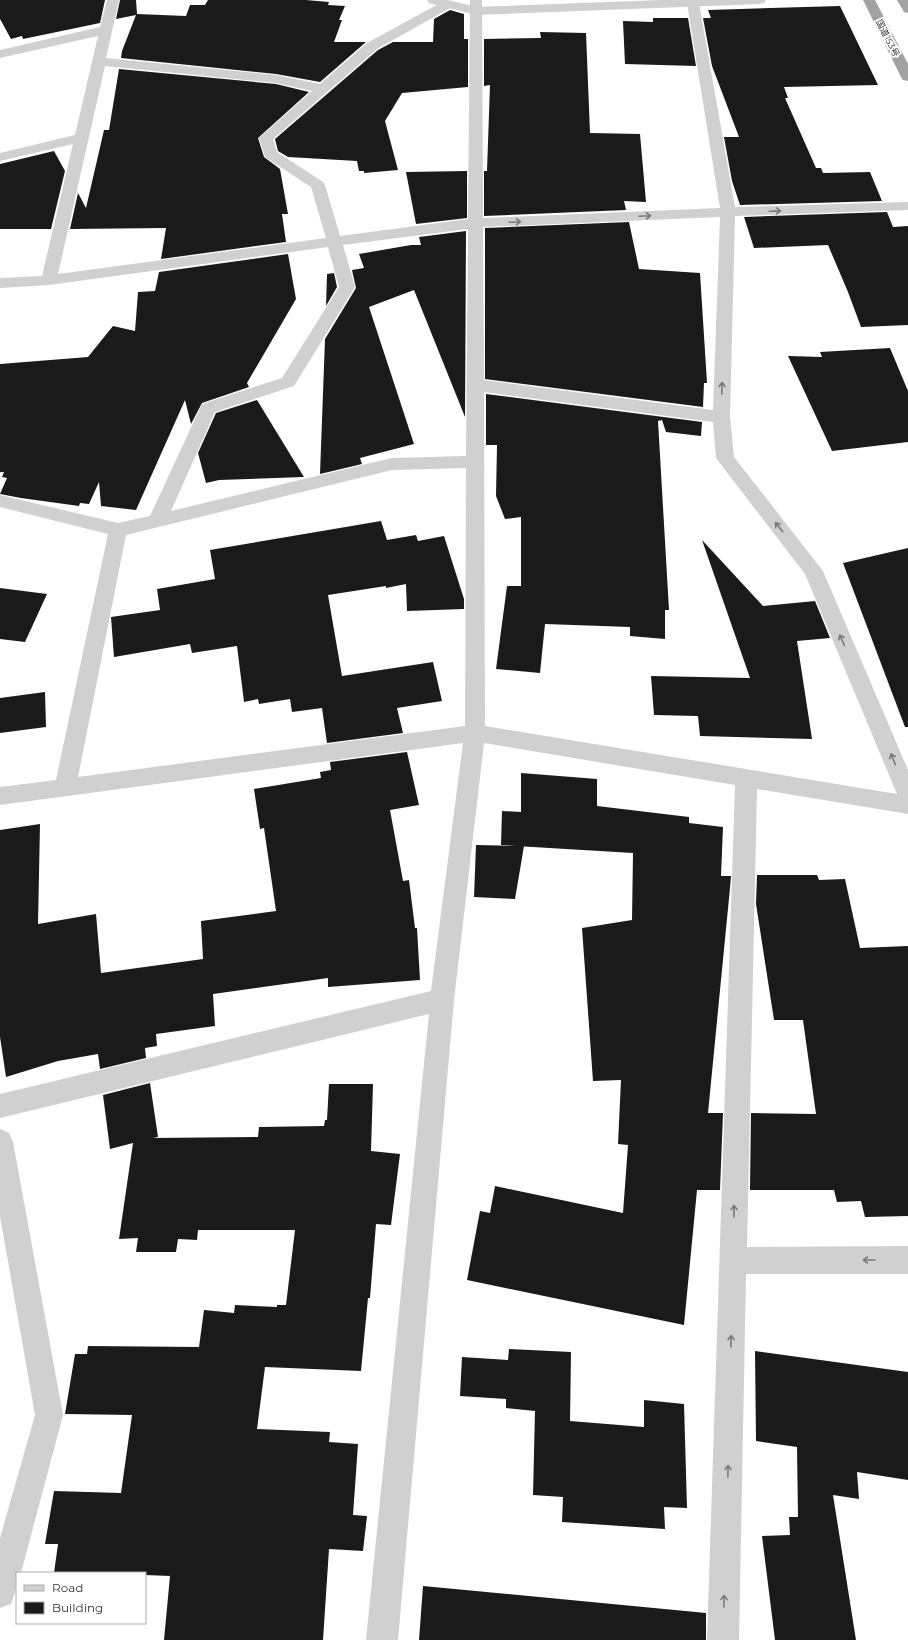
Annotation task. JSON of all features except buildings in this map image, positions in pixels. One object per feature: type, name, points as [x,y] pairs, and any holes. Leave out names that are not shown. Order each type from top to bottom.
[{"type":"highway","name":"国道153号","points":[[869,0],[908,77]]},
{"type":"highway","points":[[903,0],[908,9]]},
{"type":"street","points":[[48,280],[113,0]]},
{"type":"street","points":[[157,521],[208,408],[288,382],[347,287],[318,185],[270,154],[266,138],[372,46],[440,2],[476,6],[760,0]]},
{"type":"street","points":[[692,2],[728,212],[721,417],[725,458],[813,571],[908,795]]},
{"type":"street","points":[[382,1640],[442,1000],[476,733],[476,6]]},
{"type":"street","points":[[0,54],[106,30]]},
{"type":"street","points":[[99,61],[276,79],[323,89]]},
{"type":"street","points":[[0,157],[81,138]]},
{"type":"street","points":[[0,283],[48,280],[476,223],[908,206]]},
{"type":"street","points":[[476,385],[721,417]]},
{"type":"street","points":[[0,502],[118,530],[392,464],[475,462]]},
{"type":"street","points":[[65,788],[118,530]]},
{"type":"street","points":[[0,796],[476,733],[908,805]]},
{"type":"street","points":[[723,1640],[746,777]]},
{"type":"street","points":[[0,1106],[442,1000]]},
{"type":"street","points":[[0,1142],[49,1415],[0,1593]]},
{"type":"street","points":[[733,1261],[908,1260]]}]
